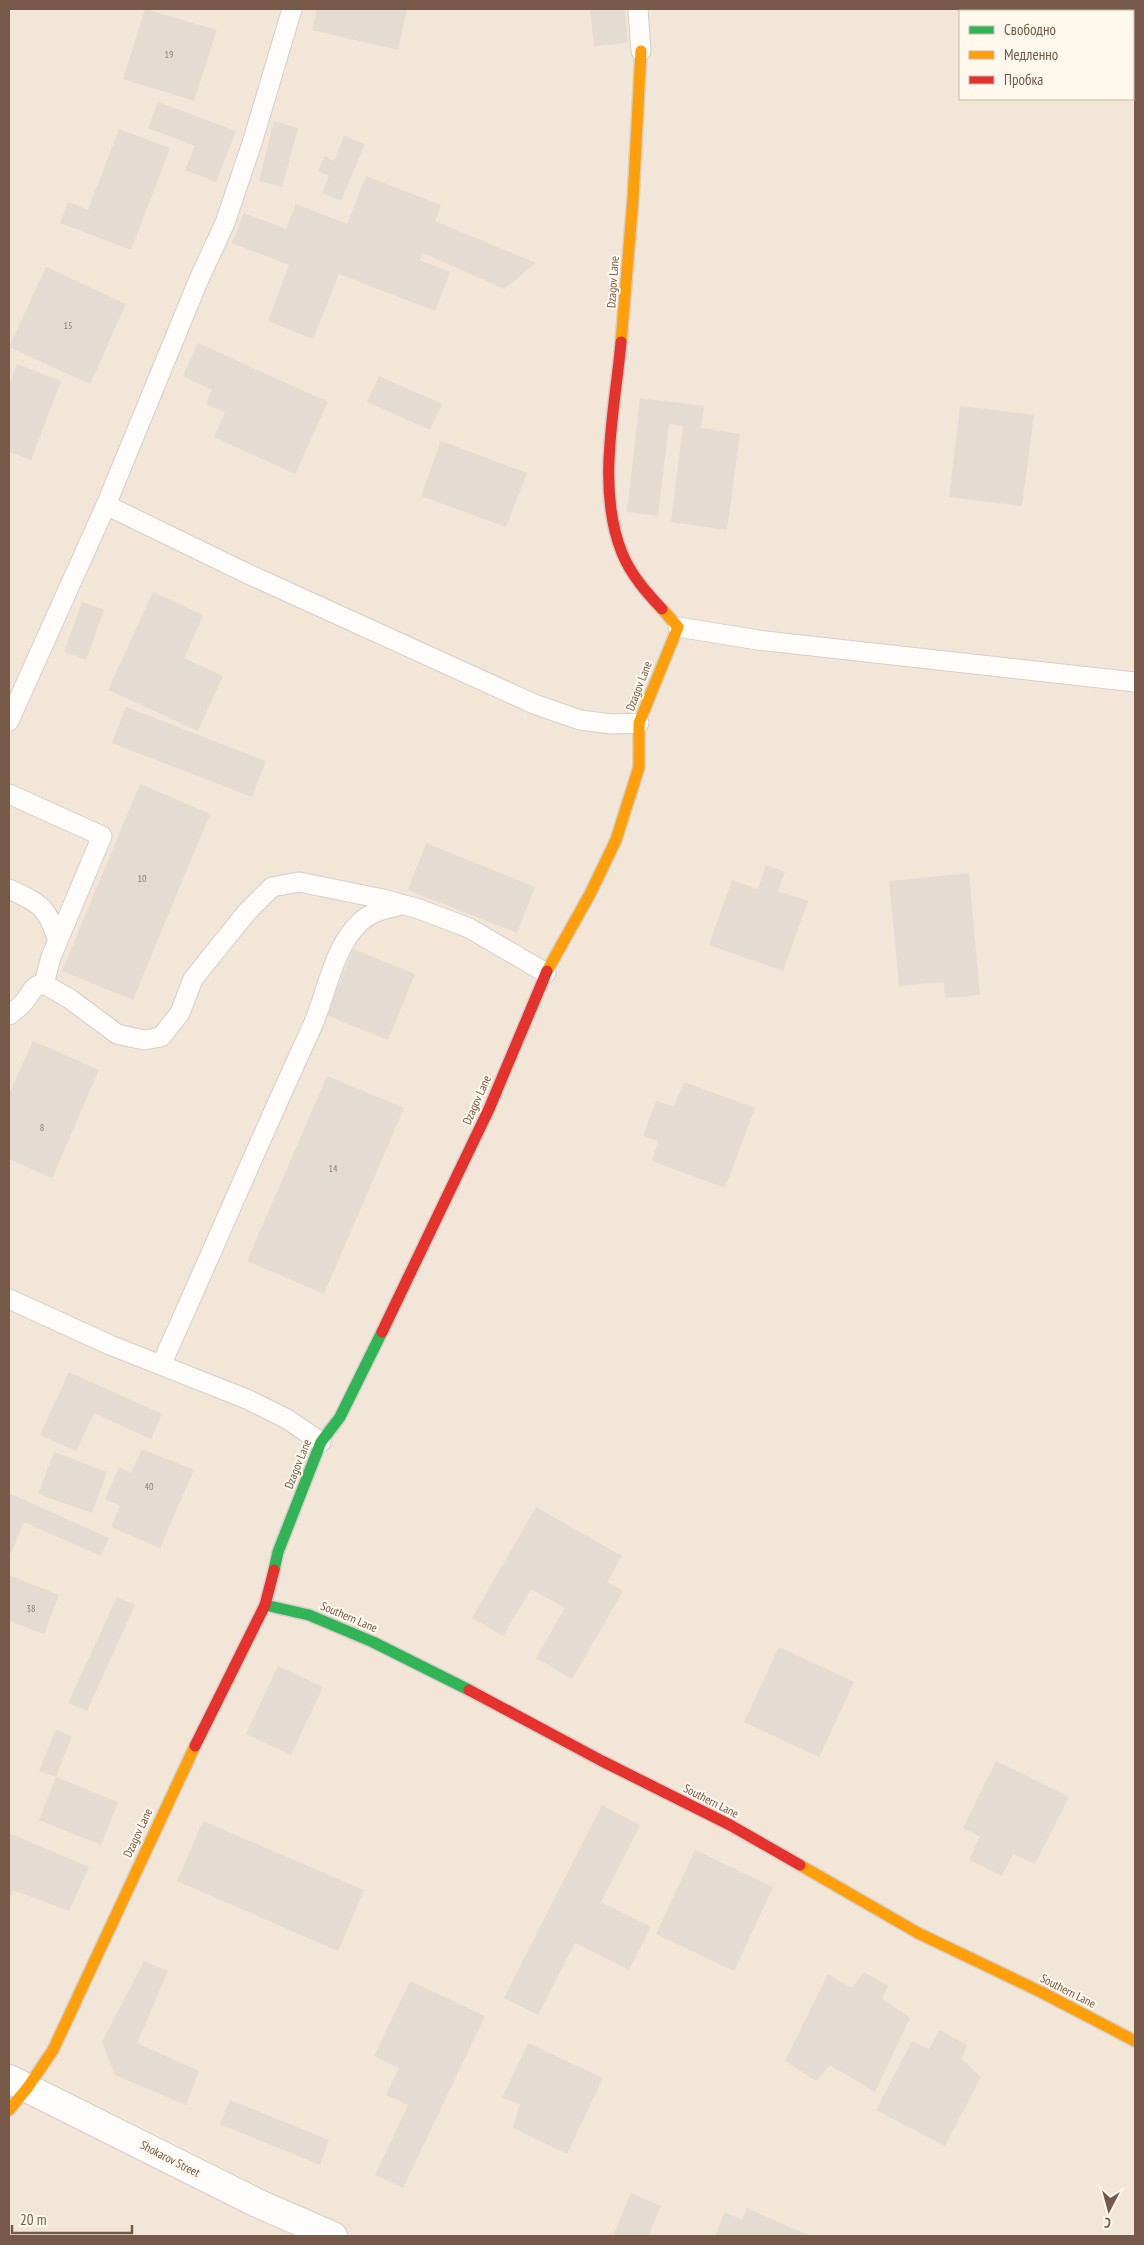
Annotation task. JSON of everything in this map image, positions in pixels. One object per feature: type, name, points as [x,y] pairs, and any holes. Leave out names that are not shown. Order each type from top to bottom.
[{"type":"street","name":"Dzagov Lane","points":[[9,2110],[18,2083],[53,2050],[182,1772],[265,1605],[278,1552],[321,1442],[340,1417],[369,1360],[489,1109],[546,973],[590,894],[616,840],[639,767],[639,723],[678,627],[643,590],[629,569],[618,542],[612,509],[611,464],[632,205],[641,52]]},
{"type":"street","name":"Southern Lane","points":[[265,1605],[309,1615],[374,1642],[602,1761],[730,1825],[918,1933],[1041,1992],[1135,2041]]},
{"type":"street","name":"Shokarov Street","points":[[18,2083],[257,2203],[333,2236]]},
{"type":"lane","points":[[9,721],[106,505],[199,279],[225,223],[255,134],[292,9]]},
{"type":"lane","points":[[638,9],[641,52]]},
{"type":"lane","points":[[106,505],[255,577],[534,704],[580,720],[612,724],[639,723]]},
{"type":"lane","points":[[678,627],[758,640],[1135,682]]},
{"type":"lane","points":[[9,794],[102,836],[58,940],[44,984]]},
{"type":"lane","points":[[9,1015],[24,1003],[32,989],[40,984],[44,984],[70,999],[117,1034],[144,1040],[161,1038],[180,1013],[193,979],[247,912],[272,887],[299,882],[339,889],[419,909],[469,928],[546,973]]},
{"type":"lane","points":[[9,890],[40,905],[50,918],[58,940]]},
{"type":"lane","points":[[161,1365],[322,1005],[336,959],[353,930],[370,913],[402,905]]},
{"type":"lane","points":[[9,1299],[110,1345],[249,1400],[287,1419],[321,1442]]},
{"type":"shaded area","points":[[9,9],[982,9],[959,10],[959,100],[1134,100],[1135,62],[1135,2236],[9,2236]]},
{"type":"building","points":[[145,9],[217,30],[194,101],[123,79]]},
{"type":"building","points":[[317,9],[407,9],[398,50],[312,30]]},
{"type":"building","points":[[590,9],[625,9],[628,43],[594,46]]},
{"type":"building","points":[[158,102],[236,131],[216,182],[185,170],[195,146],[148,128]]},
{"type":"building","points":[[274,121],[298,128],[282,187],[259,181]]},
{"type":"building","points":[[119,129],[170,148],[131,250],[60,223],[68,202],[88,210]]},
{"type":"building","points":[[344,136],[365,144],[341,201],[322,193],[329,176],[318,171],[325,156],[334,161]]},
{"type":"building","points":[[366,176],[441,205],[435,221],[536,263],[504,289],[423,253],[420,260],[450,272],[435,311],[339,274],[313,339],[268,321],[289,265],[232,243],[244,213],[286,229],[296,204],[347,224]]},
{"type":"building","points":[[46,267],[126,304],[90,384],[9,347]]},
{"type":"building","points":[[198,343],[328,402],[295,474],[214,437],[225,412],[206,404],[212,390],[183,376]]},
{"type":"building","points":[[17,364],[61,381],[31,460],[9,452],[9,385]]},
{"type":"building","points":[[379,376],[442,404],[430,430],[367,402]]},
{"type":"building","points":[[640,398],[704,406],[701,428],[740,434],[727,530],[671,522],[683,426],[669,424],[658,516],[627,512]]},
{"type":"building","points":[[960,406],[1034,415],[1022,506],[949,497]]},
{"type":"building","points":[[441,441],[527,473],[506,527],[421,496]]},
{"type":"building","points":[[153,592],[203,615],[184,658],[223,676],[198,731],[108,690]]},
{"type":"building","points":[[82,602],[104,610],[86,660],[64,652]]},
{"type":"building","points":[[126,707],[266,761],[252,797],[112,743]]},
{"type":"building","points":[[140,784],[210,814],[133,1000],[62,971]]},
{"type":"building","points":[[426,843],[535,887],[517,933],[408,890]]},
{"type":"building","points":[[766,865],[785,872],[778,891],[808,901],[783,971],[709,945],[732,880],[758,889]]},
{"type":"building","points":[[969,873],[980,995],[945,998],[944,982],[899,986],[889,881]]},
{"type":"building","points":[[353,949],[415,974],[388,1040],[326,1015]]},
{"type":"building","points":[[33,1041],[99,1070],[52,1178],[9,1159],[9,1094]]},
{"type":"building","points":[[327,1076],[404,1108],[324,1294],[247,1261]]},
{"type":"building","points":[[684,1082],[755,1108],[725,1188],[652,1161],[658,1141],[643,1136],[656,1101],[674,1106]]},
{"type":"building","points":[[69,1372],[162,1414],[151,1439],[94,1413],[76,1451],[40,1435]]},
{"type":"building","points":[[142,1449],[194,1470],[160,1548],[111,1527],[120,1506],[105,1499],[119,1467],[131,1473]]},
{"type":"building","points":[[54,1452],[107,1472],[92,1513],[38,1494]]},
{"type":"building","points":[[9,1493],[109,1538],[101,1556],[24,1522],[9,1557]]},
{"type":"building","points":[[536,1507],[622,1556],[607,1582],[623,1591],[572,1679],[536,1658],[565,1608],[531,1589],[503,1636],[472,1618]]},
{"type":"building","points":[[9,1575],[59,1595],[44,1634],[9,1621]]},
{"type":"building","points":[[117,1597],[135,1605],[87,1711],[68,1703]]},
{"type":"building","points":[[779,1647],[854,1682],[819,1757],[744,1722]]},
{"type":"building","points":[[278,1666],[323,1687],[291,1755],[246,1734]]},
{"type":"building","points":[[56,1730],[72,1736],[56,1777],[39,1771]]},
{"type":"building","points":[[996,1761],[1069,1797],[1035,1864],[1013,1854],[1002,1876],[969,1860],[980,1837],[963,1828]]},
{"type":"building","points":[[56,1777],[118,1802],[101,1845],[39,1820]]},
{"type":"building","points":[[602,1805],[640,1825],[601,1902],[651,1927],[629,1970],[575,1943],[538,2015],[504,1998]]},
{"type":"building","points":[[203,1821],[364,1890],[338,1951],[177,1881]]},
{"type":"building","points":[[9,1833],[89,1867],[69,1911],[13,1890],[9,1902]]},
{"type":"building","points":[[695,1850],[773,1887],[734,1971],[656,1934]]},
{"type":"building","points":[[144,1961],[168,1971],[137,2043],[199,2071],[186,2105],[115,2075],[102,2042]]},
{"type":"building","points":[[864,1972],[888,1986],[882,1999],[910,2018],[875,2092],[830,2065],[816,2081],[785,2061],[828,1974],[852,1988]]},
{"type":"building","points":[[410,1981],[485,2016],[403,2188],[375,2175],[408,2105],[386,2095],[399,2068],[374,2056]]},
{"type":"building","points":[[940,2030],[967,2045],[962,2059],[981,2077],[945,2146],[876,2110],[912,2041],[929,2049]]},
{"type":"building","points":[[528,2043],[603,2078],[567,2154],[513,2128],[520,2104],[502,2098]]},
{"type":"building","points":[[230,2100],[329,2140],[320,2165],[220,2124]]},
{"type":"building","points":[[631,2193],[661,2206],[648,2236],[613,2236]]},
{"type":"building","points":[[747,2208],[810,2236],[715,2236],[725,2212],[742,2220]]},
{"type":"traffic: fast","points":[[274,1570],[278,1552],[321,1442],[340,1417],[382,1332]]},
{"type":"traffic: fast","points":[[265,1605],[309,1615],[373,1642],[469,1690]]},
{"type":"traffic: slow","points":[[621,342],[633,199],[641,51]]},
{"type":"traffic: slow","points":[[547,971],[590,894],[616,840],[639,767],[639,723],[678,627],[662,609]]},
{"type":"traffic: slow","points":[[9,2110],[28,2087],[53,2050],[195,1746]]},
{"type":"traffic: slow","points":[[800,1865],[918,1933],[1041,1992],[1135,2041]]},
{"type":"traffic: jam","points":[[621,342],[610,449],[610,502],[614,528],[622,553],[639,583],[662,609]]},
{"type":"traffic: jam","points":[[382,1332],[489,1109],[547,971]]},
{"type":"traffic: jam","points":[[195,1746],[265,1605],[274,1570]]},
{"type":"traffic: jam","points":[[469,1690],[602,1761],[730,1825],[800,1865]]}]
